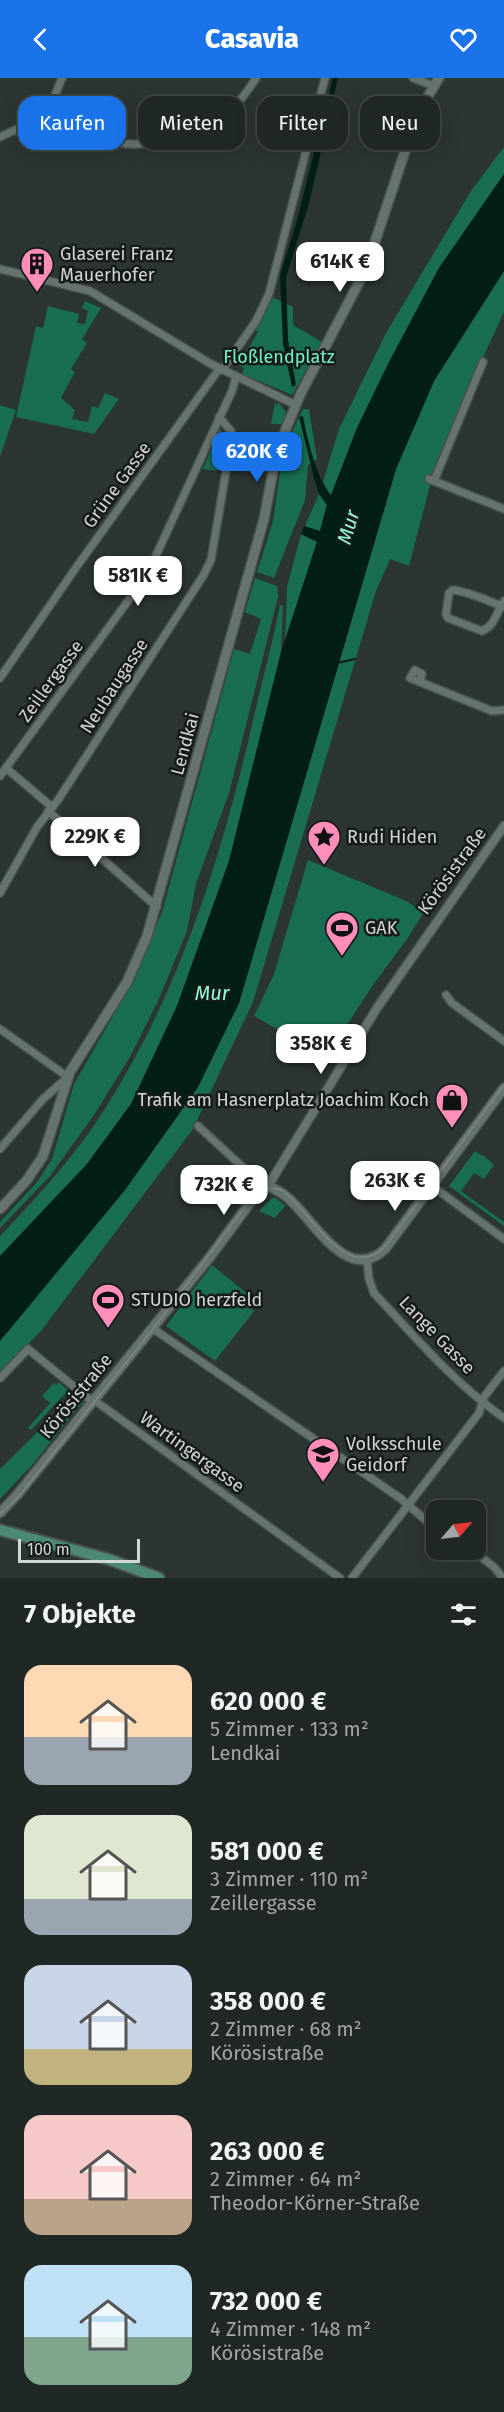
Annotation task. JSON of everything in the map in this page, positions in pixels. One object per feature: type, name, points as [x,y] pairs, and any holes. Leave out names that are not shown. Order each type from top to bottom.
[{"type":"main road","name":"Lendkai","points":[[0,1209],[27,1180],[43,1156],[68,1077],[127,981],[147,936],[264,519],[277,453],[296,405],[366,269],[412,130],[436,82]]},
{"type":"main road","points":[[268,1186],[286,1196],[347,1257],[367,1260],[385,1249],[503,1093]]},
{"type":"main road","name":"Körösistraße","points":[[0,1513],[210,1257],[252,1200],[268,1186]]},
{"type":"main road","points":[[0,1530],[108,1559],[159,1578]]},
{"type":"street","points":[[55,96],[62,78]]},
{"type":"street","points":[[126,145],[174,140],[211,128],[240,102],[256,78]]},
{"type":"street","points":[[221,370],[256,321],[269,294],[325,78]]},
{"type":"street","points":[[413,78],[436,82]]},
{"type":"street","points":[[0,136],[18,130]]},
{"type":"street","points":[[0,268],[90,291],[221,370],[296,405]]},
{"type":"street","points":[[483,362],[431,480],[504,509]]},
{"type":"street","name":"Grüne Gasse","points":[[0,678],[75,569],[221,370]]},
{"type":"street","name":"Zeillergasse","points":[[2,772],[147,575],[232,391],[236,377]]},
{"type":"street","name":"Neubaugasse","points":[[0,893],[50,809],[182,610],[211,560],[232,436],[231,431],[219,417]]},
{"type":"street","points":[[453,590],[503,604],[488,629],[482,631],[448,618],[446,614],[449,593],[453,590]]},
{"type":"street","points":[[416,670],[410,678],[492,711],[504,710]]},
{"type":"street","points":[[2,772],[50,809],[157,907]]},
{"type":"street","name":"Körösistraße","points":[[268,1186],[377,1008],[504,826]]},
{"type":"street","points":[[446,995],[452,1003],[504,1041]]},
{"type":"street","points":[[0,1029],[68,1077]]},
{"type":"street","name":"Lendkai","points":[[0,1149],[43,1099],[68,1077]]},
{"type":"street","points":[[198,1126],[259,1182],[268,1186]]},
{"type":"street","points":[[432,1186],[504,1239]]},
{"type":"street","name":"Lange Gasse","points":[[367,1260],[369,1279],[374,1293],[441,1366],[483,1404],[504,1418]]},
{"type":"street","points":[[152,1328],[409,1505],[426,1521]]},
{"type":"street","name":"Wartingergasse","points":[[0,1378],[28,1349],[88,1398],[94,1400],[340,1578]]},
{"type":"street","points":[[352,1578],[479,1413],[484,1397],[504,1371]]},
{"type":"street","points":[[485,1560],[503,1578]]},
{"type":"green space","points":[[504,147],[504,174],[439,268],[357,428],[331,496],[323,482],[339,429],[386,333],[471,191]]},
{"type":"green space","points":[[504,271],[504,312],[432,478],[409,566],[390,559],[376,591],[253,1002],[193,1129],[41,1331],[0,1373],[0,1341],[125,1190],[198,1087],[239,1003],[396,469],[434,381]]},
{"type":"green space","name":"Floßlendplatz","points":[[272,297],[293,307],[293,325],[322,342],[292,395],[242,374],[244,368],[239,365],[258,332],[254,329]]},
{"type":"green space","points":[[85,301],[101,308],[82,339],[87,343],[71,369],[75,372],[61,398],[75,410],[72,419],[88,422],[92,406],[98,408],[105,393],[119,399],[94,434],[16,417],[36,326],[43,328],[48,306],[79,314],[77,323],[85,324],[88,311],[82,308]]},
{"type":"green space","points":[[275,403],[277,405],[279,403],[286,412],[283,424],[271,424]]},
{"type":"green space","points":[[0,405],[16,410],[0,457]]},
{"type":"green space","points":[[303,409],[309,409],[317,459],[308,465],[305,500],[274,578],[257,572],[273,521],[283,451]]},
{"type":"green space","points":[[219,430],[221,430],[217,471],[203,469]]},
{"type":"green space","points":[[319,494],[327,504],[320,531],[305,526]]},
{"type":"green space","points":[[301,534],[317,541],[285,642],[287,587]]},
{"type":"green space","points":[[255,578],[277,586],[278,597],[229,793],[196,884],[187,931],[158,1001],[130,1057],[94,1115],[50,1176],[0,1228],[0,1222],[38,1181],[52,1159],[74,1084],[130,986],[162,912],[234,649],[250,654],[261,619],[245,612]]},
{"type":"green space","points":[[280,605],[283,606],[281,652],[229,861],[177,1006],[131,1104],[87,1164],[0,1256],[0,1236],[69,1158],[106,1107],[154,1021],[174,976],[223,837]]},
{"type":"green space","name":"GAK","points":[[308,860],[404,900],[424,912],[326,1057],[254,1016],[274,974]]},
{"type":"green space","points":[[475,1151],[494,1165],[484,1179],[474,1173],[461,1191],[504,1222],[504,1226],[449,1186]]},
{"type":"green space","points":[[272,1198],[276,1198],[285,1206],[275,1218],[259,1211]]},
{"type":"green space","points":[[212,1265],[255,1300],[249,1307],[254,1311],[215,1361],[166,1326]]},
{"type":"green space","points":[[59,1382],[70,1393],[64,1395],[31,1430],[28,1428],[50,1403],[42,1396],[54,1383],[56,1385]]},
{"type":"green space","points":[[77,1393],[84,1405],[80,1405],[34,1463],[0,1499],[0,1469]]},
{"type":"water","points":[[333,78],[338,78],[334,96],[328,96]]},
{"type":"water","points":[[315,150],[321,150],[309,203],[286,277],[288,340],[296,385],[292,387],[283,344],[280,276]]},
{"type":"water","name":"Mur","points":[[504,174],[504,271],[434,381],[396,469],[239,1003],[198,1087],[125,1190],[0,1341],[0,1256],[87,1164],[131,1104],[177,1006],[229,861],[281,652],[317,542],[301,534],[304,526],[320,531],[327,505],[319,494],[299,417],[303,416],[317,470],[331,495],[357,428],[439,268]]},
{"type":"waterway","points":[[337,663],[355,659]]},
{"type":"tram line","points":[[0,1514],[19,1496],[153,1329],[254,1195],[269,1188],[282,1190],[331,1242],[345,1252],[359,1257],[373,1255],[388,1243],[504,1085]]},
{"type":"place","name":"Glaserei Franz Mauerhofer","points":[[37,293]]},
{"type":"place","name":"Rudi Hiden","points":[[324,866]]},
{"type":"place","name":"GAK","points":[[342,957]]},
{"type":"place","name":"Trafik am Hasnerplatz Joachim Koch","points":[[452,1129]]},
{"type":"place","name":"STUDIO herzfeld","points":[[108,1329]]},
{"type":"place","name":"Volksschule Geidorf","points":[[323,1483]]}]
